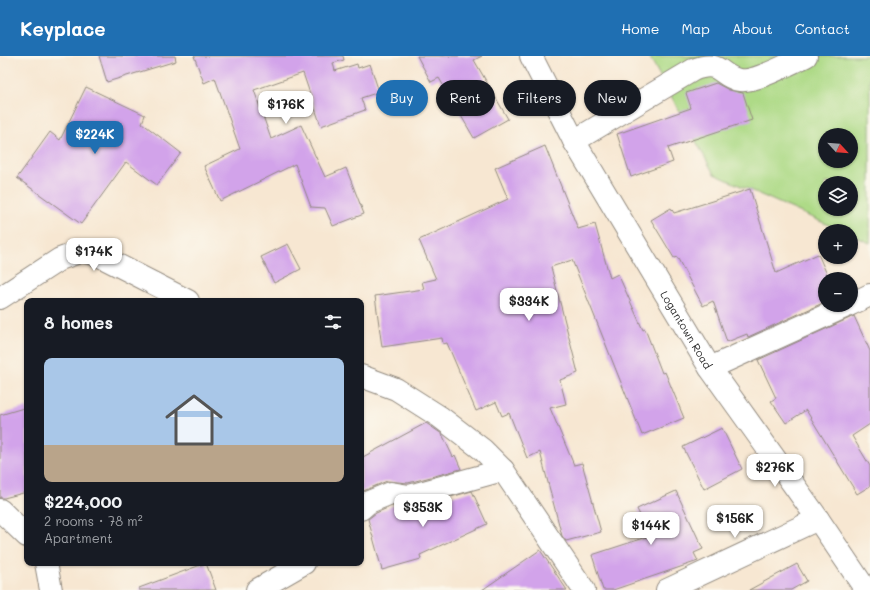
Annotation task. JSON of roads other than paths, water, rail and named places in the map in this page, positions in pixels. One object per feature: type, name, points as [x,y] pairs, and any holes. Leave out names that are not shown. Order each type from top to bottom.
[{"type":"street","name":"Logantown Road","points":[[531,56],[574,141],[710,368],[818,519],[866,590]]},
{"type":"street","points":[[574,141],[693,70],[704,66],[716,67],[739,80],[754,80],[806,56]]},
{"type":"street","points":[[0,298],[60,259],[82,252],[98,255],[182,298]]},
{"type":"street","points":[[858,301],[870,296]]},
{"type":"street","points":[[710,368],[834,312]]},
{"type":"street","points":[[364,377],[396,390],[440,418],[483,450],[503,470],[584,590]]},
{"type":"street","points":[[364,506],[369,502],[391,493],[408,496],[503,470]]},
{"type":"street","points":[[0,510],[24,533]]},
{"type":"street","points":[[667,590],[818,519]]},
{"type":"street","points":[[47,566],[51,590]]},
{"type":"street","points":[[257,590],[299,566]]}]
